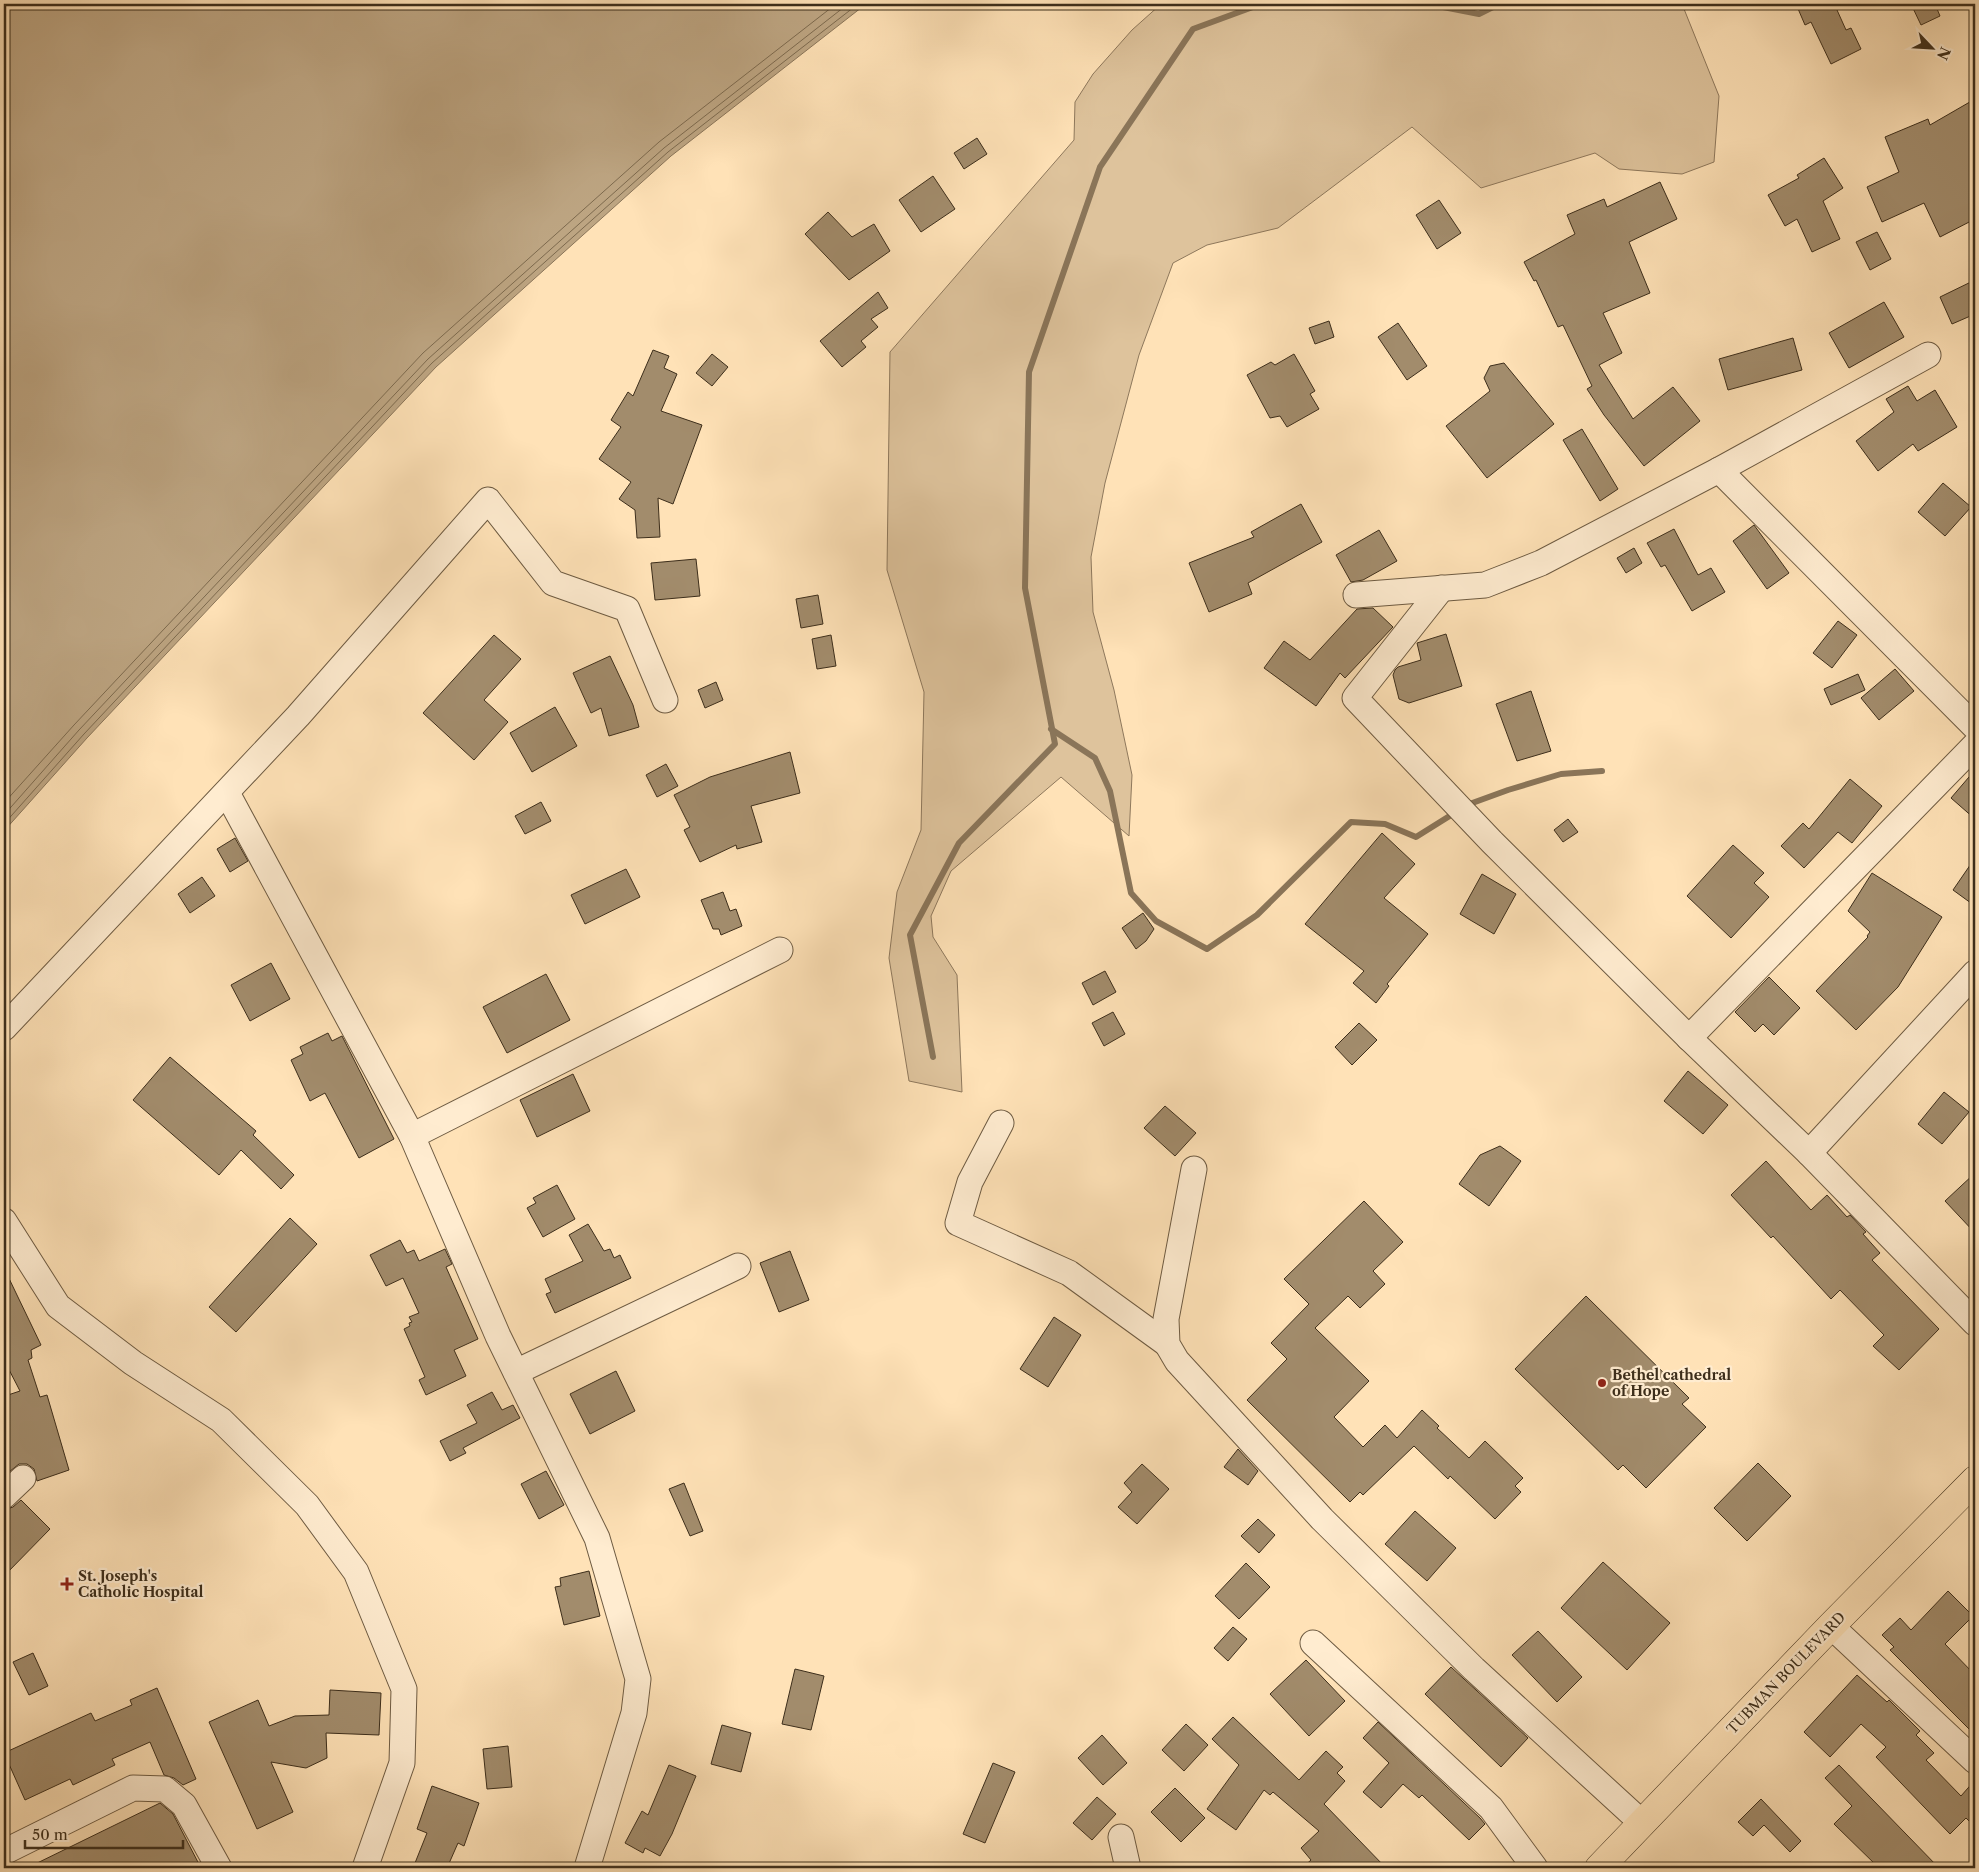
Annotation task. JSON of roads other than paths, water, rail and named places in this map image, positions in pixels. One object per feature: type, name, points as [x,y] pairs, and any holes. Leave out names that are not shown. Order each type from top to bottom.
[{"type":"highway","name":"TUBMAN BOULEVARD","points":[[1599,1868],[1641,1822],[1975,1480]]},
{"type":"street","points":[[1356,595],[1485,585],[1540,563],[1719,470],[1928,355]]},
{"type":"street","points":[[1719,470],[1975,727]]},
{"type":"street","points":[[4,1028],[298,716],[488,500],[553,582],[626,609],[665,700]]},
{"type":"street","points":[[1442,588],[1355,698],[1492,842],[1809,1153],[1975,1323]]},
{"type":"street","points":[[1690,1038],[1975,745]]},
{"type":"street","points":[[227,793],[412,1136],[498,1336],[596,1538],[638,1679],[634,1713],[587,1868]]},
{"type":"street","points":[[412,1136],[780,950]]},
{"type":"street","points":[[1809,1153],[1975,973]]},
{"type":"street","points":[[1001,1123],[970,1182],[958,1223],[1069,1272],[1167,1344],[1177,1361],[1322,1519],[1474,1669],[1641,1822]]},
{"type":"street","points":[[1167,1344],[1166,1319],[1194,1169]]},
{"type":"street","points":[[4,1221],[58,1306],[132,1363],[221,1420],[306,1504],[356,1572],[404,1689],[402,1762],[365,1868]]},
{"type":"street","points":[[516,1372],[738,1266]]},
{"type":"street","points":[[4,1496],[23,1478]]},
{"type":"street","points":[[1831,1626],[1975,1761]]},
{"type":"street","points":[[1313,1643],[1491,1808],[1535,1868]]},
{"type":"street","points":[[4,1852],[133,1788],[165,1789],[184,1805],[219,1868]]},
{"type":"street","points":[[1121,1837],[1128,1868]]},
{"type":"water","points":[[4,4],[866,4],[671,156],[436,367],[87,738],[4,831]]},
{"type":"waterway","points":[[933,1057],[910,935],[959,843],[1055,744],[1025,588],[1029,372],[1100,167],[1193,29],[1261,4]]},
{"type":"waterway","points":[[1428,4],[1479,14],[1499,4]]},
{"type":"waterway","points":[[1051,729],[1095,758],[1110,791],[1131,893],[1156,921],[1207,949],[1257,915],[1351,822],[1385,824],[1416,837],[1456,812]]},
{"type":"waterway","points":[[1464,806],[1561,774],[1602,771]]},
{"type":"place","name":"Bethel cathedral of Hope","points":[[1602,1383]]},
{"type":"place","name":"St. Joseph's Catholic Hospital","points":[[67,1584]]}]
